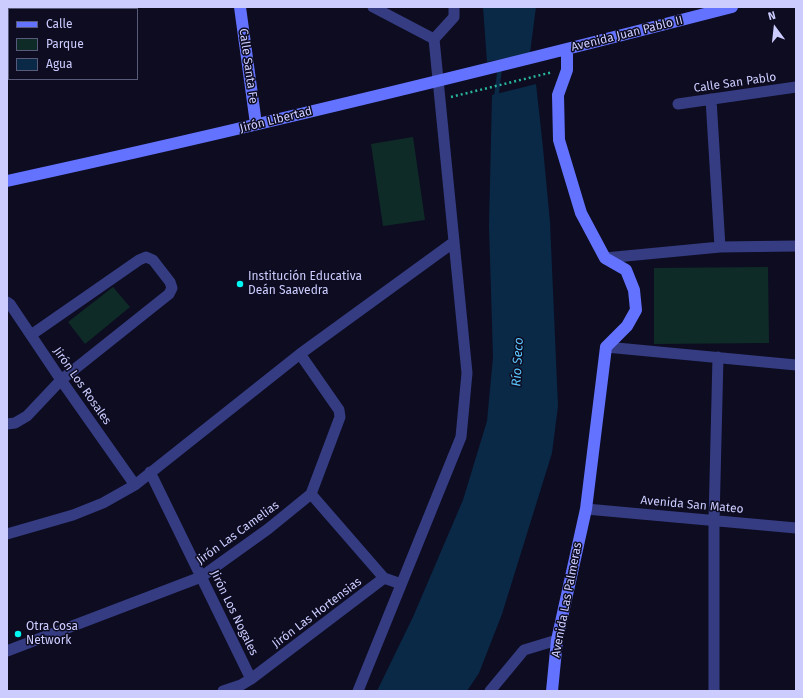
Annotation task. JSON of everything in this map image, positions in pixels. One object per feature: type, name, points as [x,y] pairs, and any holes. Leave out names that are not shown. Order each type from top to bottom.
[{"type":"street","name":"Calle Santa Fe","points":[[240,7],[256,124]]},
{"type":"street","points":[[373,7],[434,39]]},
{"type":"street","points":[[358,691],[461,437],[467,373],[434,39],[454,17],[454,7]]},
{"type":"street","name":"Avenida Juan Pablo II","points":[[544,55],[732,7]]},
{"type":"street","points":[[566,49],[567,70],[558,95],[559,140],[581,213],[605,258],[626,270],[634,290],[636,310],[627,326],[606,348]]},
{"type":"street","name":"Jirón Libertad","points":[[7,182],[175,144],[544,55]]},
{"type":"street","name":"Calle San Pablo","points":[[678,104],[796,87]]},
{"type":"street","points":[[711,99],[720,247]]},
{"type":"street","points":[[7,534],[73,515],[103,503],[135,485],[300,354],[454,242]]},
{"type":"street","points":[[605,258],[720,247],[796,246]]},
{"type":"street","points":[[7,424],[15,423],[27,416],[61,380],[169,294],[172,288],[170,282],[153,260],[146,257],[139,260],[31,335]]},
{"type":"street","name":"Jirón Los Rosales","points":[[7,302],[10,304],[61,380],[135,485]]},
{"type":"street","points":[[606,348],[796,365]]},
{"type":"street","name":"Avenida Las Palmeras","points":[[552,691],[557,640],[586,509],[606,348]]},
{"type":"street","points":[[300,354],[339,410],[340,417],[311,494],[384,578],[402,584]]},
{"type":"street","points":[[714,691],[714,520],[718,357]]},
{"type":"street","name":"Jirón Los Nogales","points":[[150,472],[251,679]]},
{"type":"street","name":"Jirón Las Camelias","points":[[7,651],[201,577],[268,529],[311,494]]},
{"type":"street","name":"Avenida San Mateo","points":[[586,509],[796,528]]},
{"type":"street","name":"Jirón Las Hortensias","points":[[223,691],[251,679],[384,578]]},
{"type":"street","points":[[490,691],[524,650],[557,640]]},
{"type":"path","points":[[447,98],[540,75]]},
{"type":"green space","points":[[413,137],[425,220],[383,226],[371,144]]},
{"type":"green space","points":[[768,267],[769,343],[654,344],[654,268]]},
{"type":"green space","points":[[113,287],[130,307],[85,344],[68,322]]},
{"type":"water","points":[[483,7],[536,7],[530,53],[487,62]]},
{"type":"water","points":[[536,84],[550,222],[558,406],[552,453],[502,614],[479,673],[467,691],[377,691],[413,617],[463,500],[487,421],[493,357],[489,226],[492,95]]},
{"type":"waterway","name":"Río Seco","points":[[496,99],[500,67]]},
{"type":"place","name":"Institución Educativa Deán Saavedra","points":[[240,284]]},
{"type":"place","name":"Otra Cosa Network","points":[[18,634]]}]
